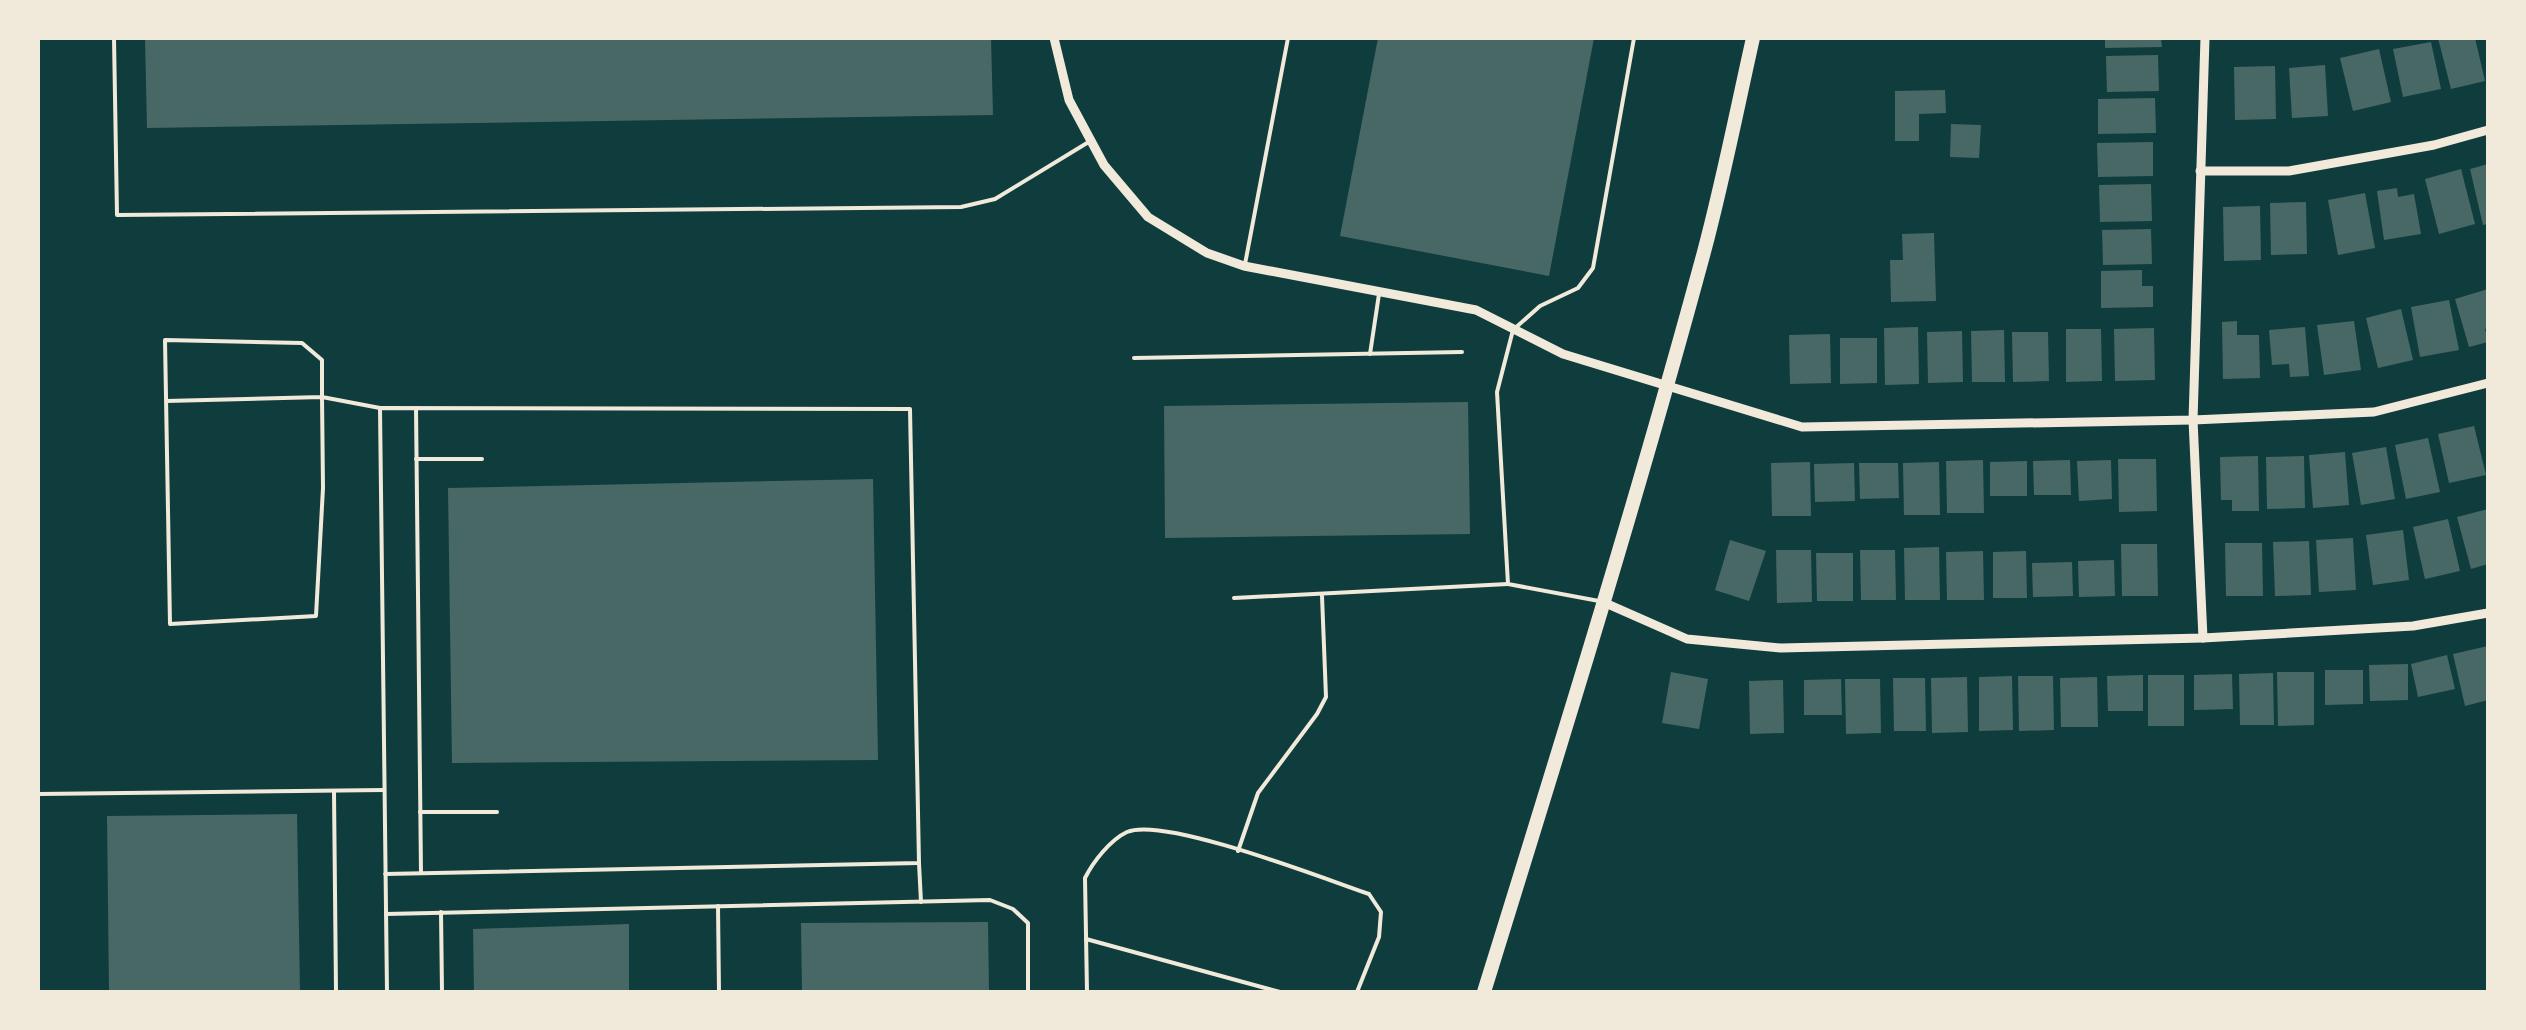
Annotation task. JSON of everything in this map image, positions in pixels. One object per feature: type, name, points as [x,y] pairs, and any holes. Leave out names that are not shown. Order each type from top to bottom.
[{"type":"main road","points":[[1484,992],[1604,602],[1704,250],[1753,38]]},
{"type":"street","points":[[1054,38],[1069,100],[1089,142],[1117,184],[1148,217],[1206,253],[1244,266],[1476,310],[1563,354],[1802,427],[2193,420],[2374,412],[2488,383]]},
{"type":"street","points":[[2203,638],[2193,420],[2205,38]]},
{"type":"street","points":[[2200,171],[2289,171],[2434,145],[2488,130]]},
{"type":"street","points":[[1604,602],[1687,639],[1781,648],[2203,638],[2413,626],[2488,613]]},
{"type":"lane","points":[[114,38],[116,215],[960,207],[995,199],[1089,142]]},
{"type":"lane","points":[[1244,266],[1288,38]]},
{"type":"lane","points":[[1508,584],[1497,392],[1513,330],[1540,306],[1578,288],[1593,268],[1634,38]]},
{"type":"lane","points":[[1370,354],[1379,289]]},
{"type":"lane","points":[[165,340],[302,343],[322,360],[322,397],[323,488],[316,616],[170,624],[165,340]]},
{"type":"lane","points":[[1134,358],[1462,352]]},
{"type":"lane","points":[[166,401],[322,397],[380,408],[910,409],[921,902]]},
{"type":"lane","points":[[416,407],[421,874]]},
{"type":"lane","points":[[380,408],[387,992]]},
{"type":"lane","points":[[416,460],[482,460]]},
{"type":"lane","points":[[1234,598],[1508,584],[1604,602]]},
{"type":"lane","points":[[1238,851],[1258,793],[1326,696],[1322,596]]},
{"type":"lane","points":[[334,790],[336,992]]},
{"type":"lane","points":[[38,794],[384,790]]},
{"type":"lane","points":[[420,812],[497,812]]},
{"type":"lane","points":[[1086,992],[1085,878],[1093,861],[1128,832],[1167,831],[1369,894],[1381,912],[1380,924],[1357,992]]},
{"type":"lane","points":[[385,874],[920,862]]},
{"type":"lane","points":[[386,914],[990,900],[1012,909],[1028,923],[1028,992]]},
{"type":"lane","points":[[718,906],[720,992]]},
{"type":"lane","points":[[441,912],[442,992]]},
{"type":"lane","points":[[1086,939],[1280,992]]},
{"type":"building","points":[[145,38],[991,38],[993,115],[147,128]]},
{"type":"building","points":[[1378,38],[1594,38],[1549,276],[1340,236]]},
{"type":"building","points":[[2105,38],[2161,38],[2162,47],[2105,48]]},
{"type":"building","points":[[2438,38],[2475,38],[2485,81],[2451,89]]},
{"type":"building","points":[[2431,42],[2441,89],[2403,97],[2393,49]]},
{"type":"building","points":[[2379,49],[2391,102],[2353,111],[2340,58]]},
{"type":"building","points":[[2158,55],[2159,91],[2107,92],[2106,56]]},
{"type":"building","points":[[2325,65],[2328,116],[2292,118],[2289,68]]},
{"type":"building","points":[[2275,66],[2276,119],[2235,120],[2234,67]]},
{"type":"building","points":[[1945,90],[1946,113],[1919,114],[1919,141],[1895,141],[1895,91]]},
{"type":"building","points":[[2155,98],[2156,133],[2098,134],[2098,99]]},
{"type":"building","points":[[1951,124],[1981,125],[1979,158],[1950,157]]},
{"type":"building","points":[[2153,142],[2153,176],[2098,177],[2097,143]]},
{"type":"building","points":[[2488,164],[2488,224],[2483,225],[2470,169]]},
{"type":"building","points":[[2461,169],[2475,224],[2439,234],[2425,179]]},
{"type":"building","points":[[2151,184],[2152,221],[2100,222],[2099,185]]},
{"type":"building","points":[[2397,188],[2398,197],[2414,194],[2421,234],[2384,240],[2377,191]]},
{"type":"building","points":[[2365,193],[2375,248],[2338,255],[2328,200]]},
{"type":"building","points":[[2306,202],[2307,254],[2271,255],[2270,203]]},
{"type":"building","points":[[2260,206],[2261,260],[2224,261],[2223,207]]},
{"type":"building","points":[[2151,229],[2152,264],[2103,265],[2102,230]]},
{"type":"building","points":[[1934,233],[1936,301],[1891,302],[1890,260],[1903,260],[1902,234]]},
{"type":"building","points":[[2142,270],[2142,286],[2153,286],[2153,307],[2101,308],[2101,271]]},
{"type":"building","points":[[2488,289],[2488,342],[2469,347],[2455,299]]},
{"type":"building","points":[[2449,300],[2459,350],[2420,357],[2411,307]]},
{"type":"building","points":[[2401,309],[2413,360],[2378,368],[2366,318]]},
{"type":"building","points":[[2237,321],[2237,335],[2259,335],[2260,378],[2223,379],[2222,322]]},
{"type":"building","points":[[2354,321],[2361,370],[2324,375],[2317,325]]},
{"type":"building","points":[[1918,327],[1919,384],[1885,385],[1884,328]]},
{"type":"building","points":[[2305,327],[2309,376],[2290,377],[2289,364],[2272,365],[2269,330]]},
{"type":"building","points":[[2154,328],[2155,380],[2115,381],[2114,329]]},
{"type":"building","points":[[2066,329],[2101,329],[2102,381],[2066,382]]},
{"type":"building","points":[[2004,330],[2005,382],[1972,382],[1971,331]]},
{"type":"building","points":[[1962,331],[1963,382],[1928,383],[1927,332]]},
{"type":"building","points":[[2012,332],[2048,332],[2049,381],[2013,382]]},
{"type":"building","points":[[1830,334],[1831,383],[1790,384],[1789,335]]},
{"type":"building","points":[[1840,338],[1877,338],[1877,383],[1840,384]]},
{"type":"building","points":[[1468,402],[1470,534],[1165,538],[1164,406]]},
{"type":"building","points":[[2474,426],[2486,475],[2449,483],[2438,434]]},
{"type":"building","points":[[2428,438],[2440,492],[2406,499],[2395,445]]},
{"type":"building","points":[[2386,447],[2395,499],[2361,505],[2352,453]]},
{"type":"building","points":[[2345,452],[2349,505],[2313,508],[2309,455]]},
{"type":"building","points":[[2258,456],[2259,511],[2232,511],[2232,500],[2221,500],[2220,457]]},
{"type":"building","points":[[2304,456],[2305,508],[2267,509],[2266,457]]},
{"type":"building","points":[[2118,459],[2156,459],[2157,511],[2119,512]]},
{"type":"building","points":[[1983,460],[1984,513],[1947,513],[1946,461]]},
{"type":"building","points":[[2070,460],[2071,495],[2034,495],[2033,461]]},
{"type":"building","points":[[2111,460],[2112,499],[2079,501],[2077,461]]},
{"type":"building","points":[[2027,461],[2027,496],[1990,496],[1990,462]]},
{"type":"building","points":[[1810,462],[1811,516],[1772,516],[1771,463]]},
{"type":"building","points":[[1939,462],[1940,515],[1904,515],[1903,463]]},
{"type":"building","points":[[1854,463],[1855,501],[1815,502],[1814,464]]},
{"type":"building","points":[[1859,463],[1898,463],[1899,498],[1860,499]]},
{"type":"building","points":[[873,479],[878,760],[452,763],[448,488]]},
{"type":"building","points":[[2488,509],[2488,564],[2471,569],[2457,517]]},
{"type":"building","points":[[2448,519],[2460,571],[2425,579],[2413,527]]},
{"type":"building","points":[[2403,530],[2409,580],[2373,585],[2366,535]]},
{"type":"building","points":[[2353,538],[2356,590],[2319,592],[2316,540]]},
{"type":"building","points":[[1730,540],[1766,551],[1749,601],[1715,590]]},
{"type":"building","points":[[2309,541],[2311,595],[2275,596],[2273,542]]},
{"type":"building","points":[[2225,543],[2262,543],[2263,596],[2226,596]]},
{"type":"building","points":[[2121,544],[2157,544],[2158,596],[2122,596]]},
{"type":"building","points":[[1939,547],[1940,600],[1905,600],[1904,548]]},
{"type":"building","points":[[1776,550],[1811,550],[1812,602],[1777,603]]},
{"type":"building","points":[[1860,550],[1895,550],[1896,600],[1861,600]]},
{"type":"building","points":[[1983,551],[1984,600],[1947,600],[1946,552]]},
{"type":"building","points":[[2026,551],[2027,598],[1993,598],[1993,552]]},
{"type":"building","points":[[1816,553],[1853,553],[1853,601],[1817,601]]},
{"type":"building","points":[[2114,560],[2115,596],[2079,597],[2078,561]]},
{"type":"building","points":[[2072,562],[2073,596],[2033,597],[2032,563]]},
{"type":"building","points":[[2488,646],[2488,700],[2465,706],[2453,654]]},
{"type":"building","points":[[2447,655],[2455,689],[2418,697],[2411,664]]},
{"type":"building","points":[[2408,664],[2408,700],[2370,701],[2369,665]]},
{"type":"building","points":[[2325,670],[2363,670],[2363,704],[2325,705]]},
{"type":"building","points":[[1671,672],[1708,679],[1699,729],[1662,723]]},
{"type":"building","points":[[2277,672],[2314,672],[2314,725],[2278,726]]},
{"type":"building","points":[[2273,673],[2274,725],[2240,725],[2239,674]]},
{"type":"building","points":[[2232,674],[2233,709],[2194,710],[2194,675]]},
{"type":"building","points":[[2143,675],[2143,711],[2108,711],[2107,676]]},
{"type":"building","points":[[2148,675],[2184,675],[2184,726],[2148,726]]},
{"type":"building","points":[[2012,676],[2013,730],[1979,731],[1979,677]]},
{"type":"building","points":[[2018,676],[2053,676],[2054,730],[2019,731]]},
{"type":"building","points":[[1967,677],[1968,732],[1932,733],[1931,678]]},
{"type":"building","points":[[2097,677],[2098,727],[2061,727],[2060,678]]},
{"type":"building","points":[[1893,678],[1925,678],[1926,731],[1894,731]]},
{"type":"building","points":[[1841,679],[1842,715],[1804,715],[1804,680]]},
{"type":"building","points":[[1845,679],[1880,679],[1881,733],[1846,734]]},
{"type":"building","points":[[1783,680],[1784,733],[1750,734],[1749,681]]},
{"type":"building","points":[[297,814],[300,992],[109,992],[107,816]]},
{"type":"building","points":[[988,922],[989,992],[802,992],[801,923]]},
{"type":"building","points":[[629,924],[629,992],[474,992],[473,929]]}]
